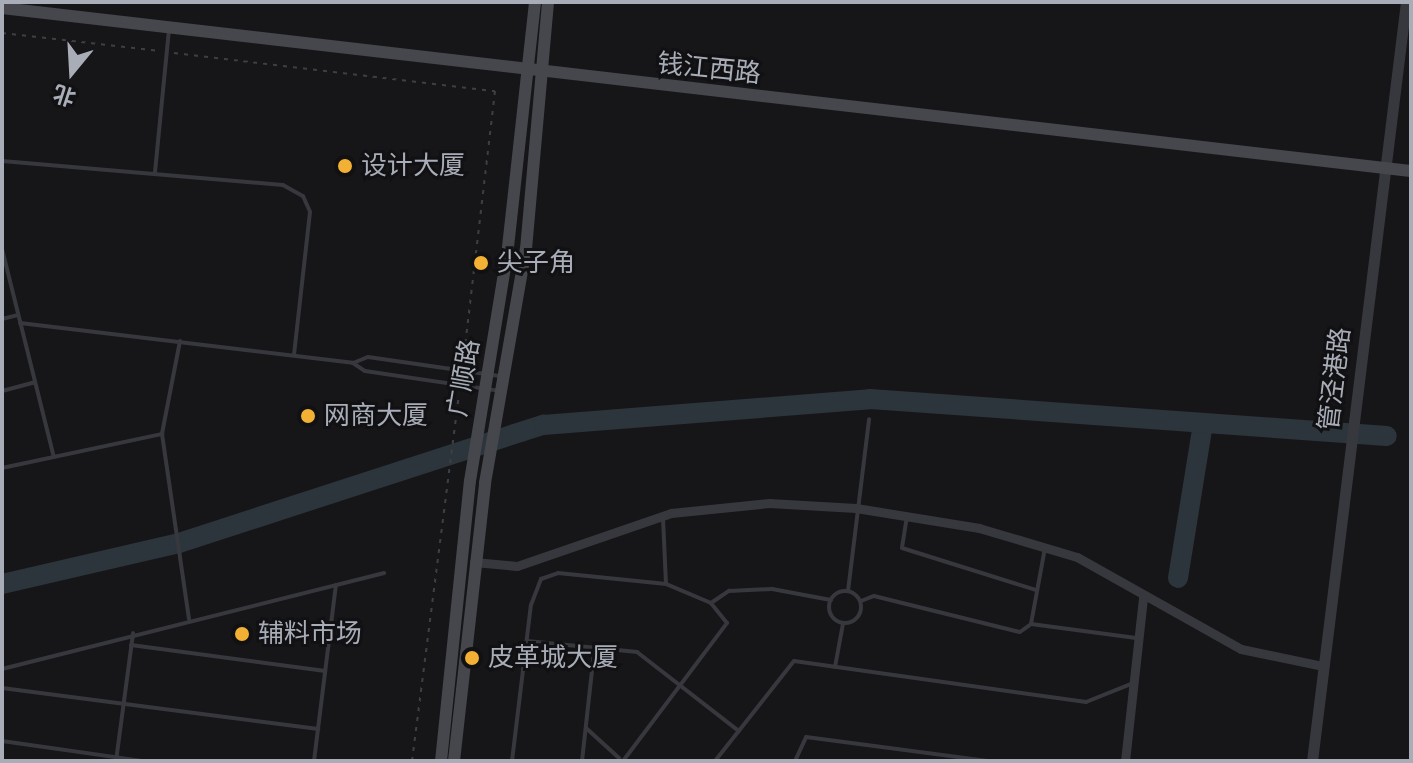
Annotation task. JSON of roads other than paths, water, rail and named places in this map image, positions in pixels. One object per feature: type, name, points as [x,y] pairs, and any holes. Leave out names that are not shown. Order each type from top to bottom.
[{"type":"main road","name":"广顺路","points":[[441,761],[470,481],[487,374],[535,2]]},
{"type":"main road","name":"广顺路","points":[[454,761],[474,562],[546,73],[548,2]]},
{"type":"main road","name":"钱江西路","points":[[2,8],[1411,171]]},
{"type":"street","name":"管泾港路","points":[[1312,761],[1406,2]]},
{"type":"street","points":[[474,562],[517,566],[663,515],[769,503],[907,514],[1077,557],[1161,608],[1221,639],[1323,666]]},
{"type":"street","points":[[1125,761],[1136,638],[1143,597]]},
{"type":"lane","points":[[155,172],[169,28]]},
{"type":"lane","points":[[2,161],[283,185],[303,196],[310,212],[294,355]]},
{"type":"lane","points":[[2,249],[54,457]]},
{"type":"lane","points":[[2,319],[18,315]]},
{"type":"lane","points":[[20,323],[353,363],[365,371],[500,391]]},
{"type":"lane","points":[[180,341],[162,434],[170,506],[189,619]]},
{"type":"lane","points":[[353,363],[368,357],[503,376]]},
{"type":"lane","points":[[2,391],[35,382]]},
{"type":"lane","points":[[848,591],[869,419]]},
{"type":"lane","points":[[2,468],[162,434]]},
{"type":"lane","points":[[907,514],[902,548],[1036,590]]},
{"type":"lane","points":[[663,515],[666,584]]},
{"type":"lane","points":[[1031,624],[1045,547]]},
{"type":"lane","points":[[2,669],[133,633],[384,573]]},
{"type":"lane","points":[[512,761],[527,641],[541,579],[558,573],[666,584],[711,603],[727,623],[621,759],[586,728]]},
{"type":"lane","points":[[314,761],[336,585]]},
{"type":"lane","points":[[711,603],[729,591],[772,589],[831,600],[848,591]]},
{"type":"lane","points":[[848,591],[861,601]]},
{"type":"lane","points":[[861,601],[874,596],[1020,632],[1031,624],[1136,638]]},
{"type":"lane","points":[[831,600],[831,615],[843,624]]},
{"type":"lane","points":[[843,624],[859,617],[861,601]]},
{"type":"lane","points":[[835,667],[843,624]]},
{"type":"lane","points":[[116,759],[133,633]]},
{"type":"lane","points":[[527,641],[594,651],[637,652],[739,731]]},
{"type":"lane","points":[[131,645],[325,671]]},
{"type":"lane","points":[[582,761],[594,651]]},
{"type":"lane","points":[[715,761],[794,661],[1086,702],[1131,684]]},
{"type":"lane","points":[[2,688],[318,729]]},
{"type":"lane","points":[[795,761],[806,737],[989,761]]},
{"type":"lane","points":[[2,741],[142,761]]},
{"type":"waterway","points":[[2,584],[179,543],[543,425],[870,399],[1387,436]]},
{"type":"waterway","points":[[1178,578],[1203,423]]},
{"type":"place","name":"设计大厦","points":[[345,166]]},
{"type":"place","name":"尖子角","points":[[481,263]]},
{"type":"place","name":"网商大厦","points":[[308,416]]},
{"type":"place","name":"辅料市场","points":[[242,634]]},
{"type":"place","name":"皮革城大厦","points":[[472,658]]}]
